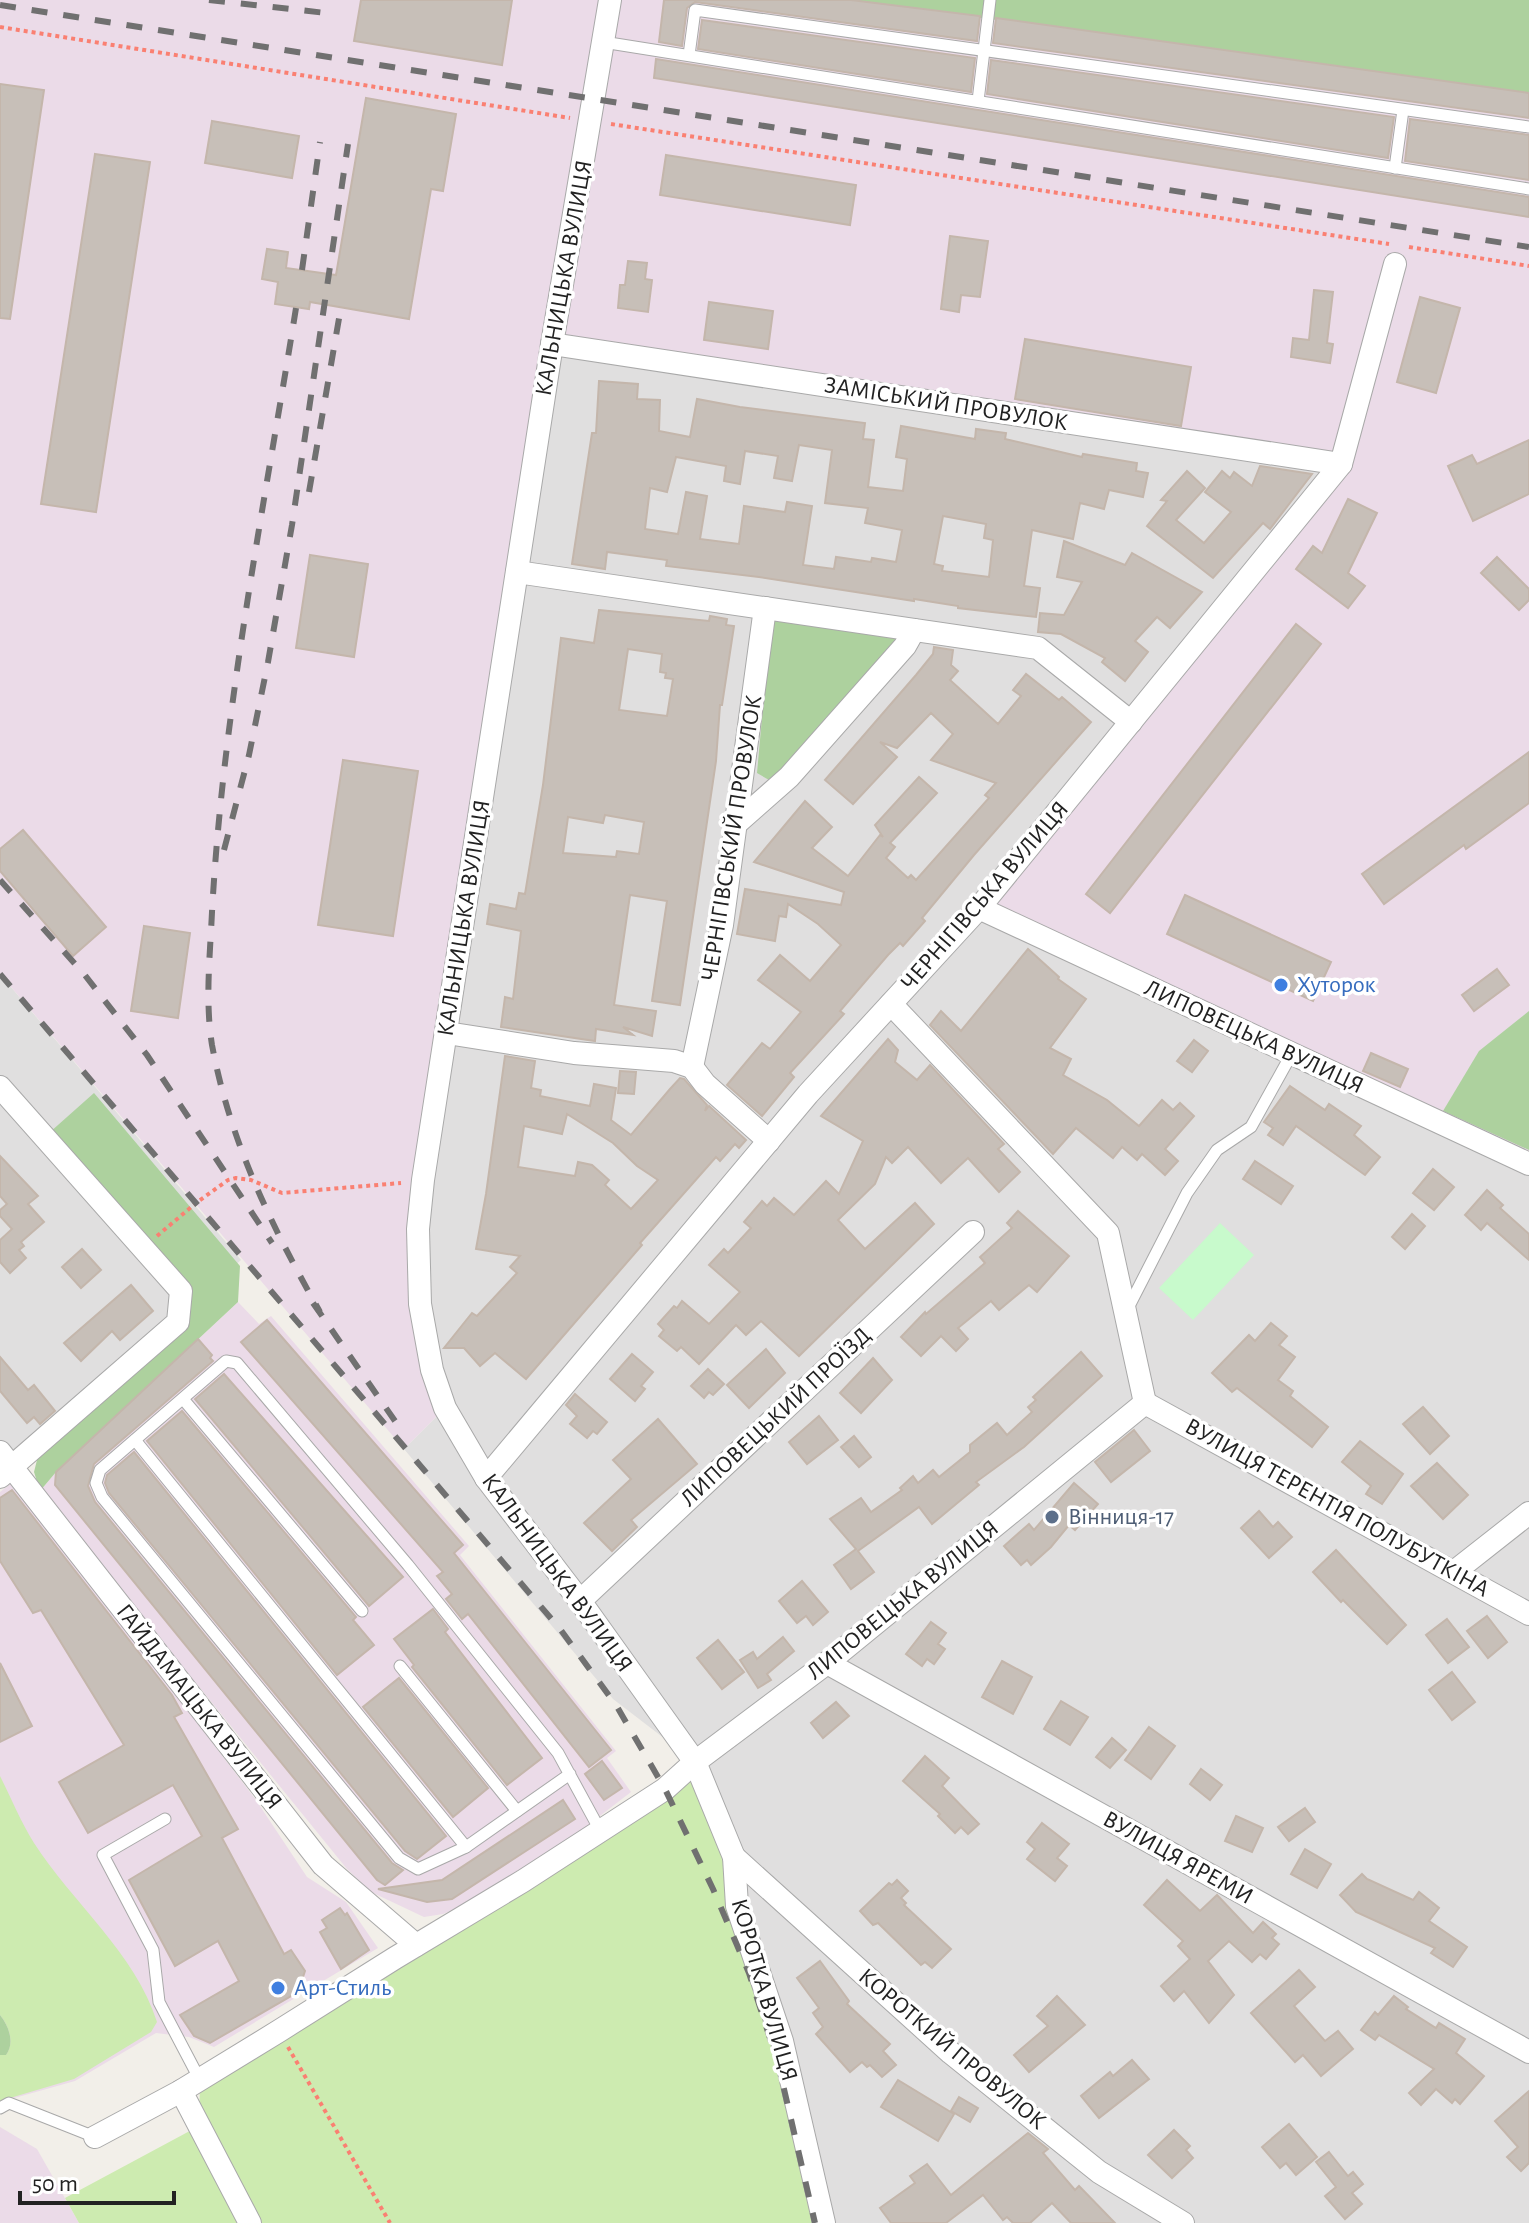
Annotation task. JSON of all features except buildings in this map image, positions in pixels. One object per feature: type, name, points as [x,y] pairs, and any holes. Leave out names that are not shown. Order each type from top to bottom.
[{"type":"street","name":"КАЛЬНИЦЬКА ВУЛИЦЯ","points":[[610,0],[604,21],[591,121],[552,344],[423,1180],[418,1253],[424,1331],[432,1370],[445,1408],[486,1478],[580,1601],[695,1762]]},
{"type":"street","name":"ЧЕРНІГІВСЬКА ВУЛИЦЯ","points":[[486,1478],[808,1094],[979,908],[1341,464],[1395,264]]},
{"type":"street","name":"ЗАМІСЬКИЙ ПРОВУЛОК","points":[[552,344],[1341,464]]},
{"type":"street","points":[[517,572],[1038,648],[1131,722]]},
{"type":"street","name":"ЧЕРНІГІВСЬКИЙ ПРОВУЛОК","points":[[692,1067],[722,925],[765,608]]},
{"type":"street","points":[[738,822],[789,777],[905,646],[914,630]]},
{"type":"street","name":"ЛИПОВЕЦЬКА ВУЛИЦЯ","points":[[979,908],[1529,1164]]},
{"type":"street","points":[[891,1004],[1108,1233],[1145,1403]]},
{"type":"street","points":[[447,1033],[574,1053],[674,1061],[692,1067],[705,1084],[769,1141]]},
{"type":"street","points":[[0,1087],[181,1291],[178,1322],[4,1465]]},
{"type":"street","name":"ЛИПОВЕЦЬКИЙ ПРОЇЗД","points":[[580,1601],[973,1232]]},
{"type":"street","name":"ЛИПОВЕЦЬКА ВУЛИЦЯ","points":[[95,2137],[190,2086],[601,1833],[665,1789],[695,1762],[827,1663],[1145,1403]]},
{"type":"street","name":"ВУЛИЦЯ ТЕРЕНТІЯ ПОЛУБУТКІНА","points":[[1145,1403],[1529,1614]]},
{"type":"street","name":"ГАЙДАМАЦЬКА ВУЛИЦЯ","points":[[4,1465],[323,1865],[416,1945]]},
{"type":"street","points":[[1454,1572],[1529,1513]]},
{"type":"street","name":"ВУЛИЦЯ ЯРЕМИ","points":[[827,1663],[1529,2052]]},
{"type":"street","name":"КОРОТКА ВУЛИЦЯ","points":[[695,1762],[734,1857],[737,1906],[782,2041],[824,2223]]},
{"type":"street","name":"КОРОТКИЙ ПРОВУЛОК","points":[[734,1857],[964,2063],[1099,2172],[1183,2223]]},
{"type":"street","points":[[190,2086],[250,2223]]},
{"type":"lane","points":[[978,101],[990,0]]},
{"type":"lane","points":[[689,55],[695,10],[1529,127]]},
{"type":"lane","points":[[604,21],[689,55],[1529,189]]},
{"type":"lane","points":[[1395,168],[1403,110]]},
{"type":"lane","points":[[1125,1313],[1187,1193],[1217,1150],[1251,1127],[1291,1055]]},
{"type":"lane","points":[[570,1774],[466,1847],[418,1869],[399,1858],[102,1497],[96,1483],[100,1470],[226,1361],[237,1363],[408,1565],[558,1753],[570,1774],[601,1833]]},
{"type":"lane","points":[[183,1399],[362,1611]]},
{"type":"lane","points":[[135,1440],[466,1847]]},
{"type":"lane","points":[[400,1666],[517,1811]]},
{"type":"lane","points":[[165,1819],[103,1855],[153,1950],[159,2002],[190,2086]]},
{"type":"lane","points":[[0,2108],[9,2103],[95,2137]]},
{"type":"path","points":[[0,27],[1529,266]]},
{"type":"path","points":[[143,1248],[228,1180],[245,1178],[273,1190],[291,1193],[423,1180]]},
{"type":"path","points":[[279,2031],[390,2223]]},
{"type":"shaded area","points":[[0,0],[1529,0],[1529,1161],[983,908],[1342,464],[552,344],[418,1229],[445,1408],[404,1449],[0,974]]},
{"type":"shaded area","points":[[551,344],[1343,463],[1529,1161],[1529,2223],[824,2223],[695,1762],[613,1699],[404,1449],[445,1408],[418,1279]]},
{"type":"shaded area","points":[[0,974],[241,1260],[0,1467]]},
{"type":"shaded area","points":[[238,1302],[259,1324],[271,1316],[469,1546],[460,1555],[616,1751],[607,1758],[631,1792],[583,1829],[464,1905],[443,1914],[424,1917],[371,1892],[347,1869],[40,1491],[56,1472]]},
{"type":"shaded area","points":[[13,1482],[256,1800],[307,1877],[346,1902],[378,1948],[214,2047],[189,2037],[156,2033],[75,2081],[0,2102],[0,1492]]},
{"type":"shaded area","points":[[0,2127],[37,2149],[79,2223],[0,2223]]},
{"type":"green space","points":[[851,0],[1529,0],[1529,93]]},
{"type":"green space","points":[[771,619],[903,635],[787,772],[769,780],[757,773]]},
{"type":"green space","points":[[1529,1011],[1529,1150],[1443,1111],[1479,1051]]},
{"type":"green space","points":[[94,1093],[240,1266],[238,1302],[56,1472],[40,1491],[34,1472],[38,1456],[182,1325],[186,1290],[49,1133]]},
{"type":"green space","points":[[1220,1223],[1254,1255],[1193,1320],[1159,1288]]},
{"type":"green space","points":[[695,1762],[734,1857],[824,2223],[79,2223],[65,2198],[199,2126],[200,2080]]},
{"type":"green space","points":[[0,1776],[34,1843],[119,1951],[147,1997],[157,2022],[151,2032],[74,2079],[0,2101],[0,2055],[6,2055],[10,2040],[0,2015]]},
{"type":"green space","points":[[0,2015],[10,2035],[6,2055],[0,2055]]},
{"type":"railway","points":[[209,0],[326,13]]},
{"type":"railway","points":[[0,5],[1529,247]]},
{"type":"railway","points":[[302,270],[320,142]]},
{"type":"railway","points":[[224,850],[249,755],[268,662],[292,525],[348,144]]},
{"type":"railway","points":[[309,492],[341,307]]},
{"type":"railway","points":[[296,308],[246,609],[225,761],[212,912],[209,1012],[220,1081],[241,1150],[269,1216],[320,1312]]},
{"type":"railway","points":[[0,880],[84,974],[147,1055],[272,1243]]},
{"type":"railway","points":[[0,974],[560,1629],[616,1705],[665,1789],[749,1973],[778,2063],[815,2223]]},
{"type":"railway","points":[[313,1303],[395,1421]]},
{"type":"place","name":"Хуторок","points":[[1281,985]]},
{"type":"place","name":"Вінниця-17","points":[[1052,1517]]},
{"type":"place","name":"Арт-Стиль","points":[[278,1988]]}]
